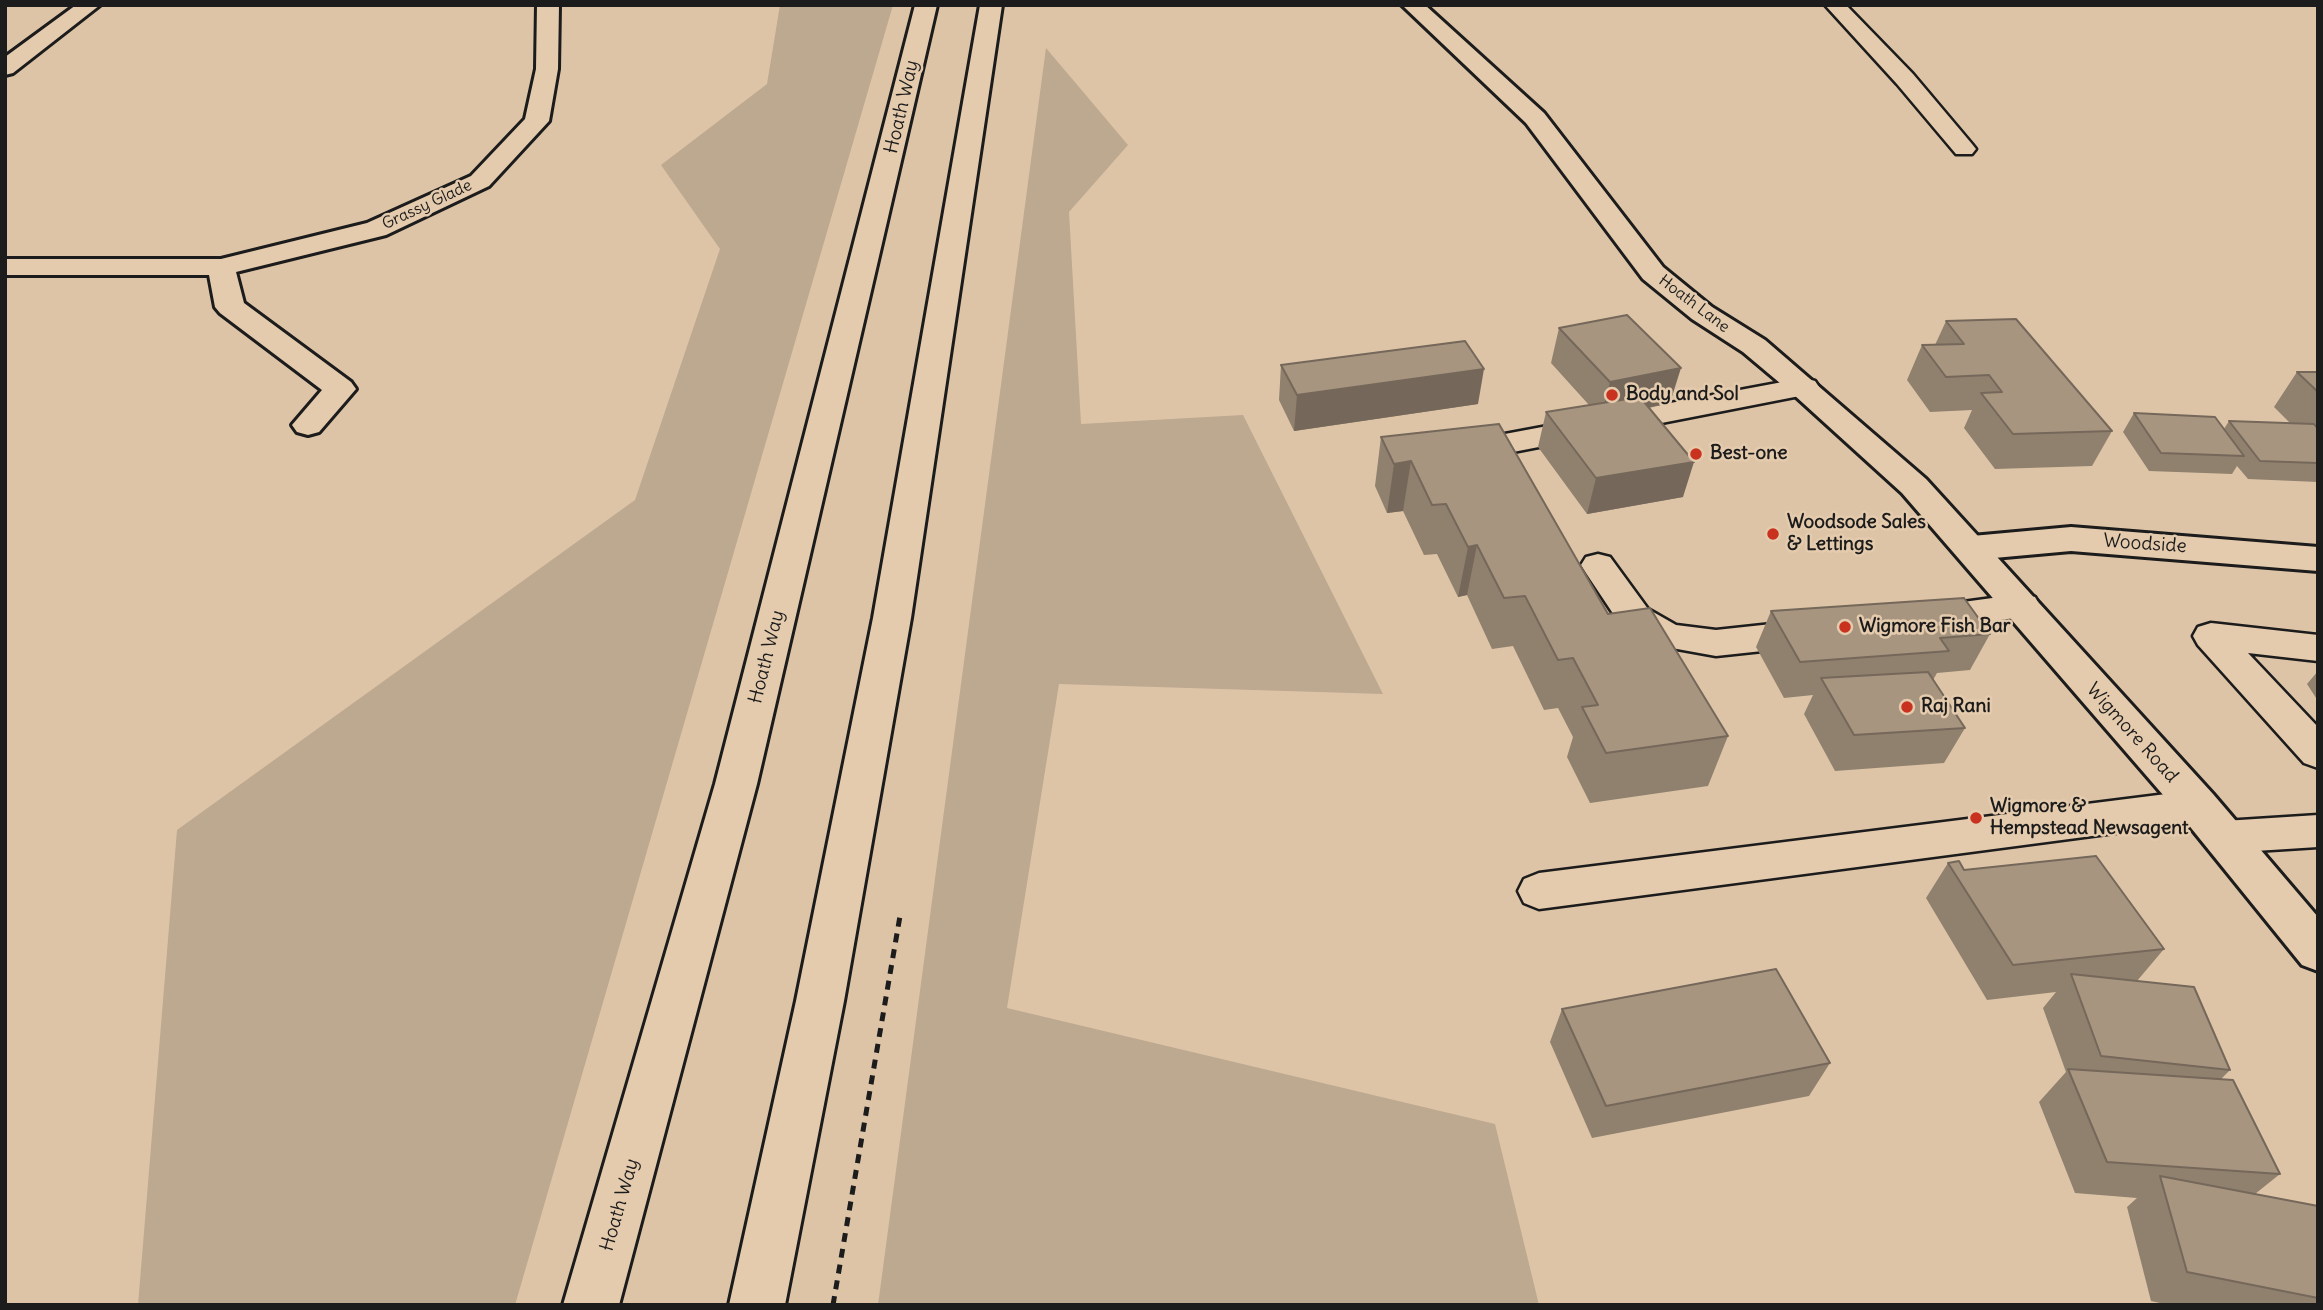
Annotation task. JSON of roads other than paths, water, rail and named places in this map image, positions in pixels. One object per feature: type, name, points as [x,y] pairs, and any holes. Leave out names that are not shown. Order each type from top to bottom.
[{"type":"street","points":[[5,68],[90,5]]},
{"type":"street","name":"Grassy Glade","points":[[5,267],[221,267],[376,229],[480,181],[537,121],[547,69],[548,5]]},
{"type":"street","name":"Hoath Way","points":[[591,1305],[736,784],[871,241],[926,5]]},
{"type":"street","points":[[757,1305],[820,1001],[892,618],[991,5]]},
{"type":"street","name":"Hoath Lane","points":[[1412,5],[1535,118],[1653,273],[1702,313],[1754,346],[1804,387],[1914,486],[1972,548]]},
{"type":"street","points":[[221,267],[230,307],[341,389],[308,425]]},
{"type":"street","name":"Woodside","points":[[1972,548],[2071,539],[2318,559]]},
{"type":"street","name":"Wigmore Road","points":[[1972,548],[2198,806],[2318,951]]},
{"type":"lane","points":[[1835,5],[1905,79],[1964,149]]},
{"type":"lane","points":[[1439,457],[1804,387]]},
{"type":"lane","points":[[1598,565],[1635,618],[1668,636],[1716,643],[1837,630]]},
{"type":"lane","points":[[1890,624],[2022,606]]},
{"type":"lane","points":[[2318,648],[2211,636],[2318,752]]},
{"type":"lane","points":[[1539,891],[2198,806]]},
{"type":"lane","points":[[2224,837],[2318,831]]},
{"type":"place","name":"Body and Sol","points":[[1612,395]]},
{"type":"place","name":"Best-one","points":[[1696,454]]},
{"type":"place","name":"Woodsode Sales & Lettings","points":[[1773,534]]},
{"type":"place","name":"Wigmore Fish Bar","points":[[1845,627]]},
{"type":"place","name":"Raj Rani","points":[[1907,707]]},
{"type":"place","name":"Wigmore & Hempstead Newsagent","points":[[1976,818]]}]
